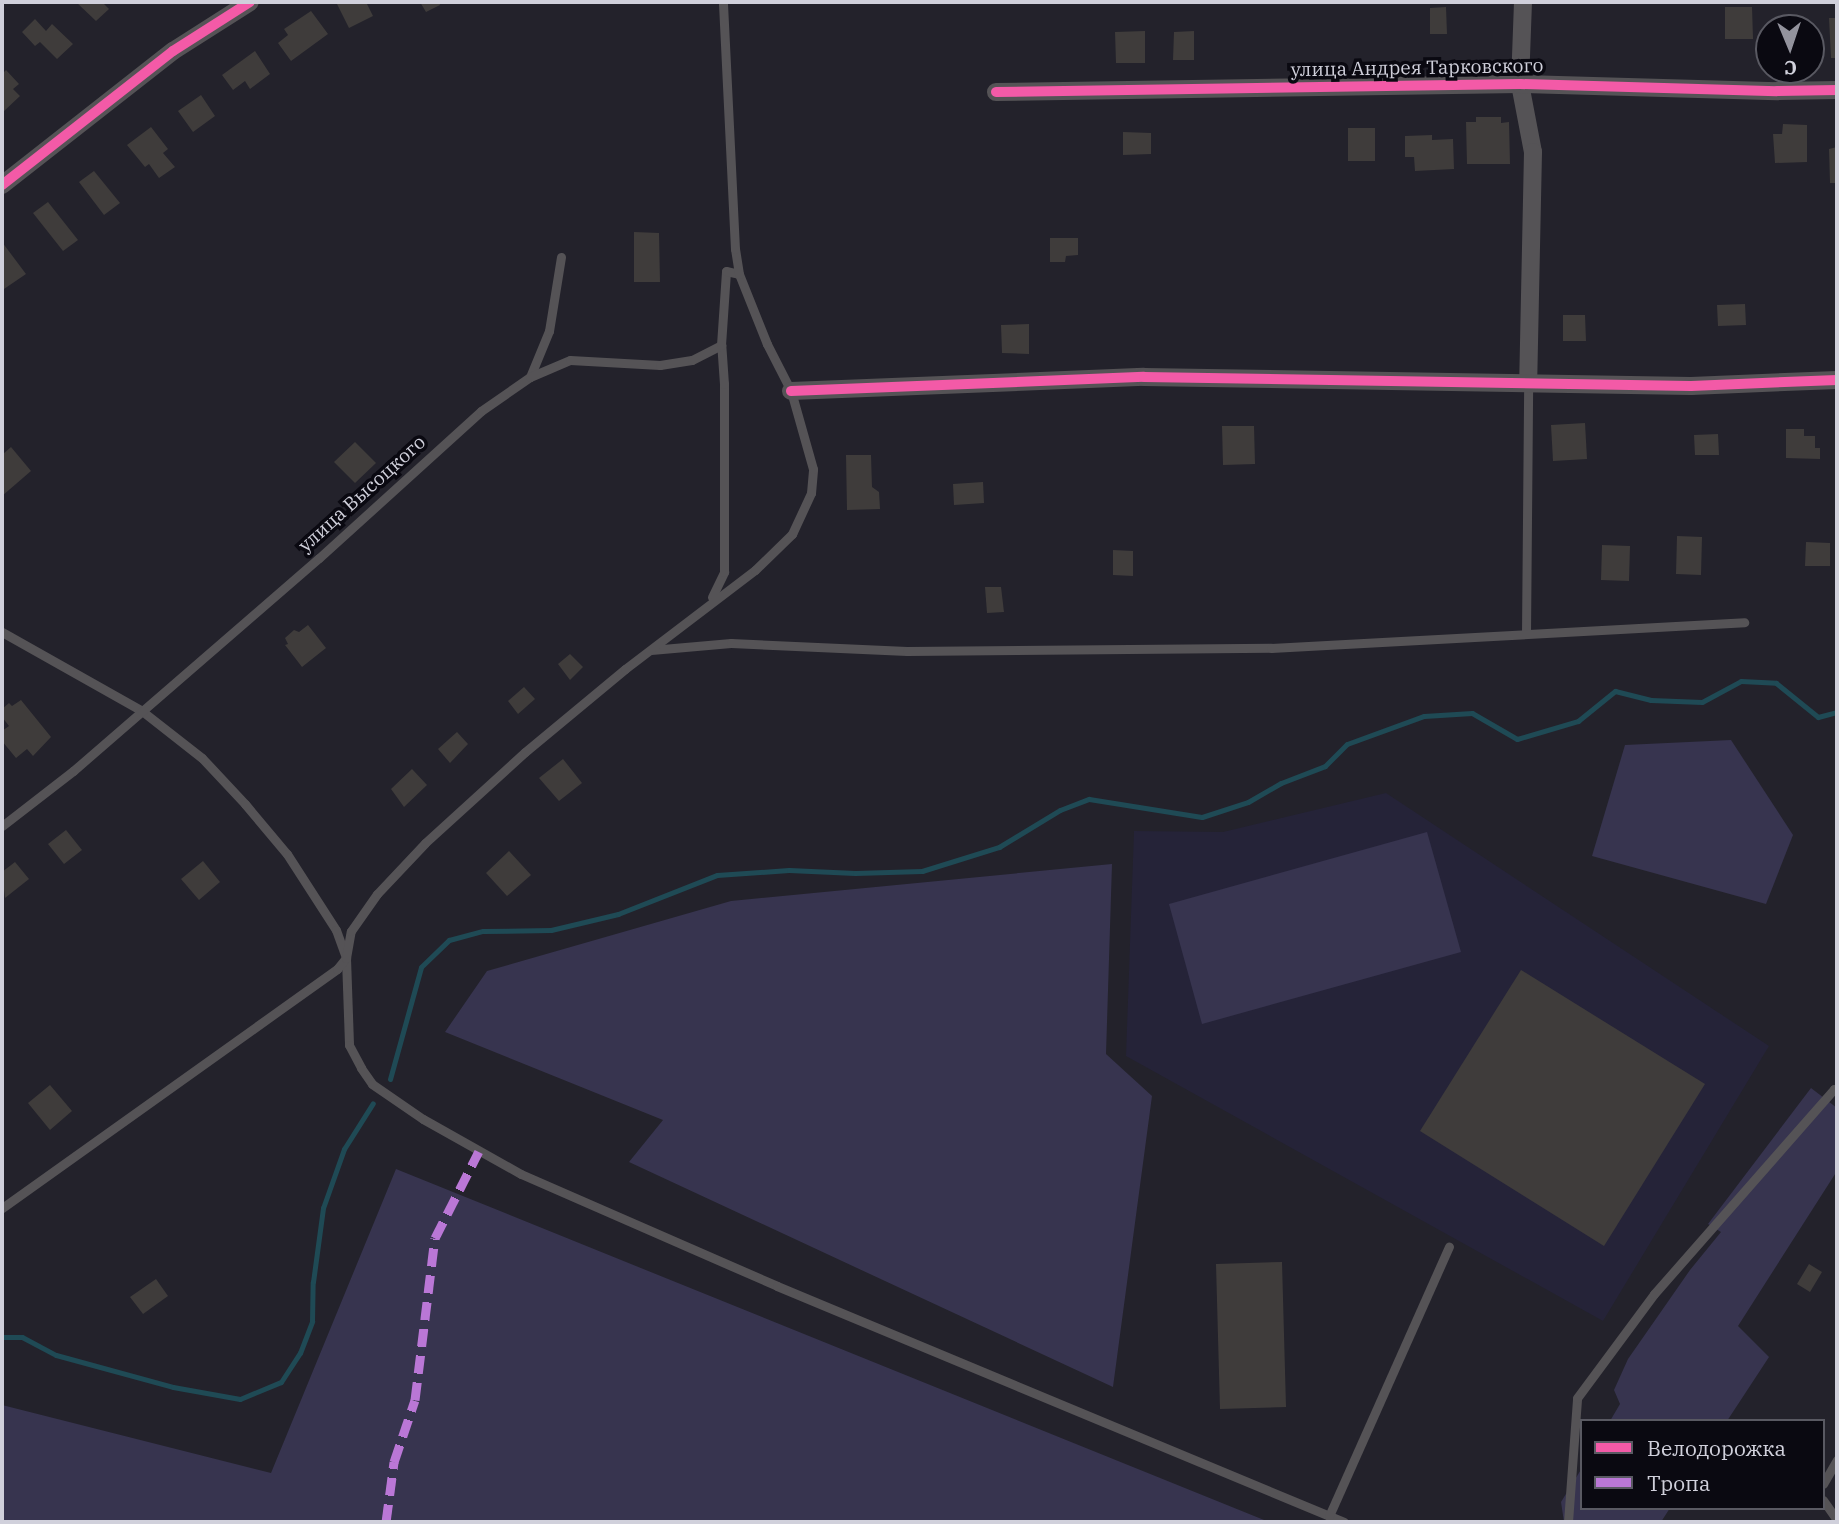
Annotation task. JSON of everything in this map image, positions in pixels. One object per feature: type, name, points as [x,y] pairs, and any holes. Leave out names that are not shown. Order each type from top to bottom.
[{"type":"street","points":[[2,185],[173,51],[250,2]]},
{"type":"street","points":[[1523,2],[1520,84],[1533,152],[1528,384]]},
{"type":"street","name":"улица Андрея Тарковского","points":[[996,92],[1520,84],[1777,91],[1837,90]]},
{"type":"street","points":[[791,391],[1144,377],[1691,386],[1837,380]]},
{"type":"lane","points":[[723,2],[732,197],[739,274],[766,344],[791,391],[809,446],[813,469],[811,493],[792,534],[755,570],[650,650],[525,752],[425,843],[377,894],[351,931],[346,958],[349,1045],[372,1083],[423,1119],[521,1174],[777,1286],[1344,1522]]},
{"type":"lane","points":[[530,377],[549,331],[561,257]]},
{"type":"lane","points":[[707,605],[719,588],[723,572],[724,384],[721,345],[726,271],[739,274]]},
{"type":"lane","name":"улица Высоцкого","points":[[2,826],[73,771],[319,558],[471,419],[530,377],[570,360],[660,365],[692,360],[721,345]]},
{"type":"lane","points":[[1526,634],[1528,384]]},
{"type":"lane","points":[[650,650],[732,643],[906,651],[1270,648],[1744,622]]},
{"type":"lane","points":[[2,632],[142,710],[202,758],[287,854],[336,930],[346,958]]},
{"type":"lane","points":[[2,1208],[326,977],[346,958]]},
{"type":"lane","points":[[1568,1522],[1577,1398],[1654,1294],[1835,1089],[1837,1090]]},
{"type":"lane","points":[[1329,1516],[1450,1247]]},
{"type":"lane","points":[[1825,1481],[1837,1460]]},
{"type":"lane","points":[[1825,1503],[1837,1520]]},
{"type":"shaded area","points":[[1731,740],[1793,835],[1766,904],[1592,856],[1625,745]]},
{"type":"shaded area","points":[[1386,793],[1769,1046],[1603,1321],[1126,1056],[1134,831],[1223,832]]},
{"type":"shaded area","points":[[1427,832],[1461,952],[1202,1024],[1169,904]]},
{"type":"shaded area","points":[[1112,864],[1106,1054],[1152,1096],[1113,1387],[629,1162],[663,1120],[445,1032],[487,971],[731,901]]},
{"type":"shaded area","points":[[1811,1088],[1837,1108],[1837,1171],[1738,1326],[1769,1357],[1728,1419],[1611,1419],[1620,1404],[1614,1390],[1628,1359],[1690,1270],[1721,1232],[1708,1224]]},
{"type":"shaded area","points":[[396,1169],[1269,1522],[2,1522],[2,1405],[271,1473]]},
{"type":"shaded area","points":[[1580,1471],[1580,1510],[1669,1510],[1661,1522],[1564,1522],[1561,1502]]},
{"type":"building","points":[[76,2],[102,2],[109,9],[96,21]]},
{"type":"building","points":[[336,2],[366,2],[373,16],[349,28]]},
{"type":"building","points":[[420,2],[439,2],[440,5],[426,12]]},
{"type":"building","points":[[1446,7],[1447,34],[1430,34],[1430,8]]},
{"type":"building","points":[[1725,7],[1752,7],[1753,39],[1725,39]]},
{"type":"building","points":[[311,11],[328,34],[291,61],[278,43],[288,35],[284,29]]},
{"type":"building","points":[[1829,18],[1837,18],[1837,58],[1831,58]]},
{"type":"building","points":[[35,19],[46,31],[52,24],[73,44],[57,59],[40,42],[35,46],[22,32]]},
{"type":"building","points":[[1145,31],[1145,63],[1116,63],[1115,32]]},
{"type":"building","points":[[1194,31],[1194,60],[1173,60],[1174,32]]},
{"type":"building","points":[[255,51],[270,74],[250,89],[245,81],[233,90],[222,75]]},
{"type":"building","points":[[6,70],[19,84],[13,89],[20,96],[2,113],[2,74]]},
{"type":"building","points":[[201,95],[215,116],[193,132],[178,111]]},
{"type":"building","points":[[1476,117],[1501,117],[1501,123],[1509,122],[1510,164],[1467,164],[1466,122],[1476,122]]},
{"type":"building","points":[[1783,124],[1807,125],[1807,162],[1775,163],[1773,134],[1782,134]]},
{"type":"building","points":[[151,127],[168,149],[163,153],[175,167],[159,178],[149,164],[145,167],[127,145]]},
{"type":"building","points":[[1348,128],[1375,128],[1375,161],[1348,161]]},
{"type":"building","points":[[1123,132],[1151,133],[1151,154],[1123,155]]},
{"type":"building","points":[[1432,135],[1432,140],[1453,139],[1454,169],[1415,171],[1414,157],[1405,157],[1405,136]]},
{"type":"building","points":[[1837,147],[1837,183],[1830,183],[1829,149]]},
{"type":"building","points":[[94,171],[120,203],[104,215],[79,182]]},
{"type":"building","points":[[48,202],[78,240],[63,251],[33,213]]},
{"type":"building","points":[[634,232],[659,233],[660,282],[634,282]]},
{"type":"building","points":[[1050,238],[1078,238],[1078,255],[1066,256],[1065,262],[1050,262]]},
{"type":"building","points":[[2,242],[26,274],[4,289],[2,285]]},
{"type":"building","points":[[1745,304],[1746,325],[1718,326],[1717,305]]},
{"type":"building","points":[[1563,315],[1585,315],[1586,341],[1563,341]]},
{"type":"building","points":[[1029,324],[1029,354],[1002,353],[1001,325]]},
{"type":"building","points":[[1585,423],[1587,459],[1553,461],[1551,425]]},
{"type":"building","points":[[1222,426],[1254,426],[1255,464],[1223,465]]},
{"type":"building","points":[[1786,429],[1804,429],[1804,436],[1815,436],[1815,448],[1820,448],[1820,459],[1786,458]]},
{"type":"building","points":[[1718,434],[1719,455],[1695,455],[1694,435]]},
{"type":"building","points":[[355,442],[376,463],[355,483],[334,462]]},
{"type":"building","points":[[11,447],[31,471],[2,496],[2,455]]},
{"type":"building","points":[[846,455],[871,455],[872,487],[879,492],[880,509],[847,510]]},
{"type":"building","points":[[983,482],[984,503],[954,505],[953,484]]},
{"type":"building","points":[[1677,536],[1702,537],[1701,575],[1676,574]]},
{"type":"building","points":[[1806,542],[1830,543],[1830,566],[1805,566]]},
{"type":"building","points":[[1602,545],[1630,546],[1629,581],[1601,580]]},
{"type":"building","points":[[1113,550],[1133,551],[1133,576],[1113,575]]},
{"type":"building","points":[[985,587],[1001,587],[1004,612],[987,613]]},
{"type":"building","points":[[308,625],[326,648],[302,667],[285,645],[288,644],[285,638],[294,630],[299,632]]},
{"type":"building","points":[[570,654],[583,667],[570,680],[558,664]]},
{"type":"building","points":[[524,687],[535,699],[518,714],[508,701]]},
{"type":"building","points":[[21,700],[51,737],[33,756],[27,749],[16,758],[2,741],[2,731],[9,726],[2,717],[2,709],[9,703],[12,706]]},
{"type":"building","points":[[457,732],[468,744],[450,763],[438,749]]},
{"type":"building","points":[[563,759],[582,783],[559,801],[539,778]]},
{"type":"building","points":[[412,769],[427,785],[404,807],[391,789]]},
{"type":"building","points":[[66,830],[82,850],[64,864],[48,844]]},
{"type":"building","points":[[509,851],[531,875],[507,896],[486,873]]},
{"type":"building","points":[[203,861],[220,882],[199,900],[181,879]]},
{"type":"building","points":[[15,862],[29,879],[5,898],[2,872]]},
{"type":"building","points":[[1521,970],[1705,1084],[1604,1246],[1420,1131]]},
{"type":"building","points":[[50,1085],[72,1111],[50,1130],[28,1103]]},
{"type":"building","points":[[1282,1262],[1286,1407],[1220,1409],[1216,1264]]},
{"type":"building","points":[[1809,1264],[1822,1272],[1810,1292],[1797,1284]]},
{"type":"building","points":[[156,1279],[168,1296],[143,1314],[130,1297]]},
{"type":"waterway","points":[[390,1079],[421,967],[449,940],[483,931],[551,930],[618,914],[717,875],[789,870],[855,873],[922,871],[999,847],[1060,810],[1089,799],[1202,817],[1248,802],[1281,783],[1325,766],[1347,744],[1424,716],[1472,713],[1517,739],[1578,721],[1615,691],[1651,700],[1702,702],[1741,681],[1776,683],[1818,717],[1837,712]]},
{"type":"waterway","points":[[2,1337],[22,1337],[56,1355],[173,1387],[240,1399],[281,1382],[300,1353],[312,1321],[313,1282],[323,1208],[344,1149],[373,1103]]},
{"type":"marked path","points":[[386,1522],[394,1462],[415,1400],[435,1238],[479,1151]]},
{"type":"cycle path","points":[[2,185],[173,51],[250,2]]},
{"type":"cycle path","points":[[996,92],[1520,84],[1777,91],[1837,90]]},
{"type":"cycle path","points":[[791,391],[1144,377],[1691,386],[1837,380]]}]
